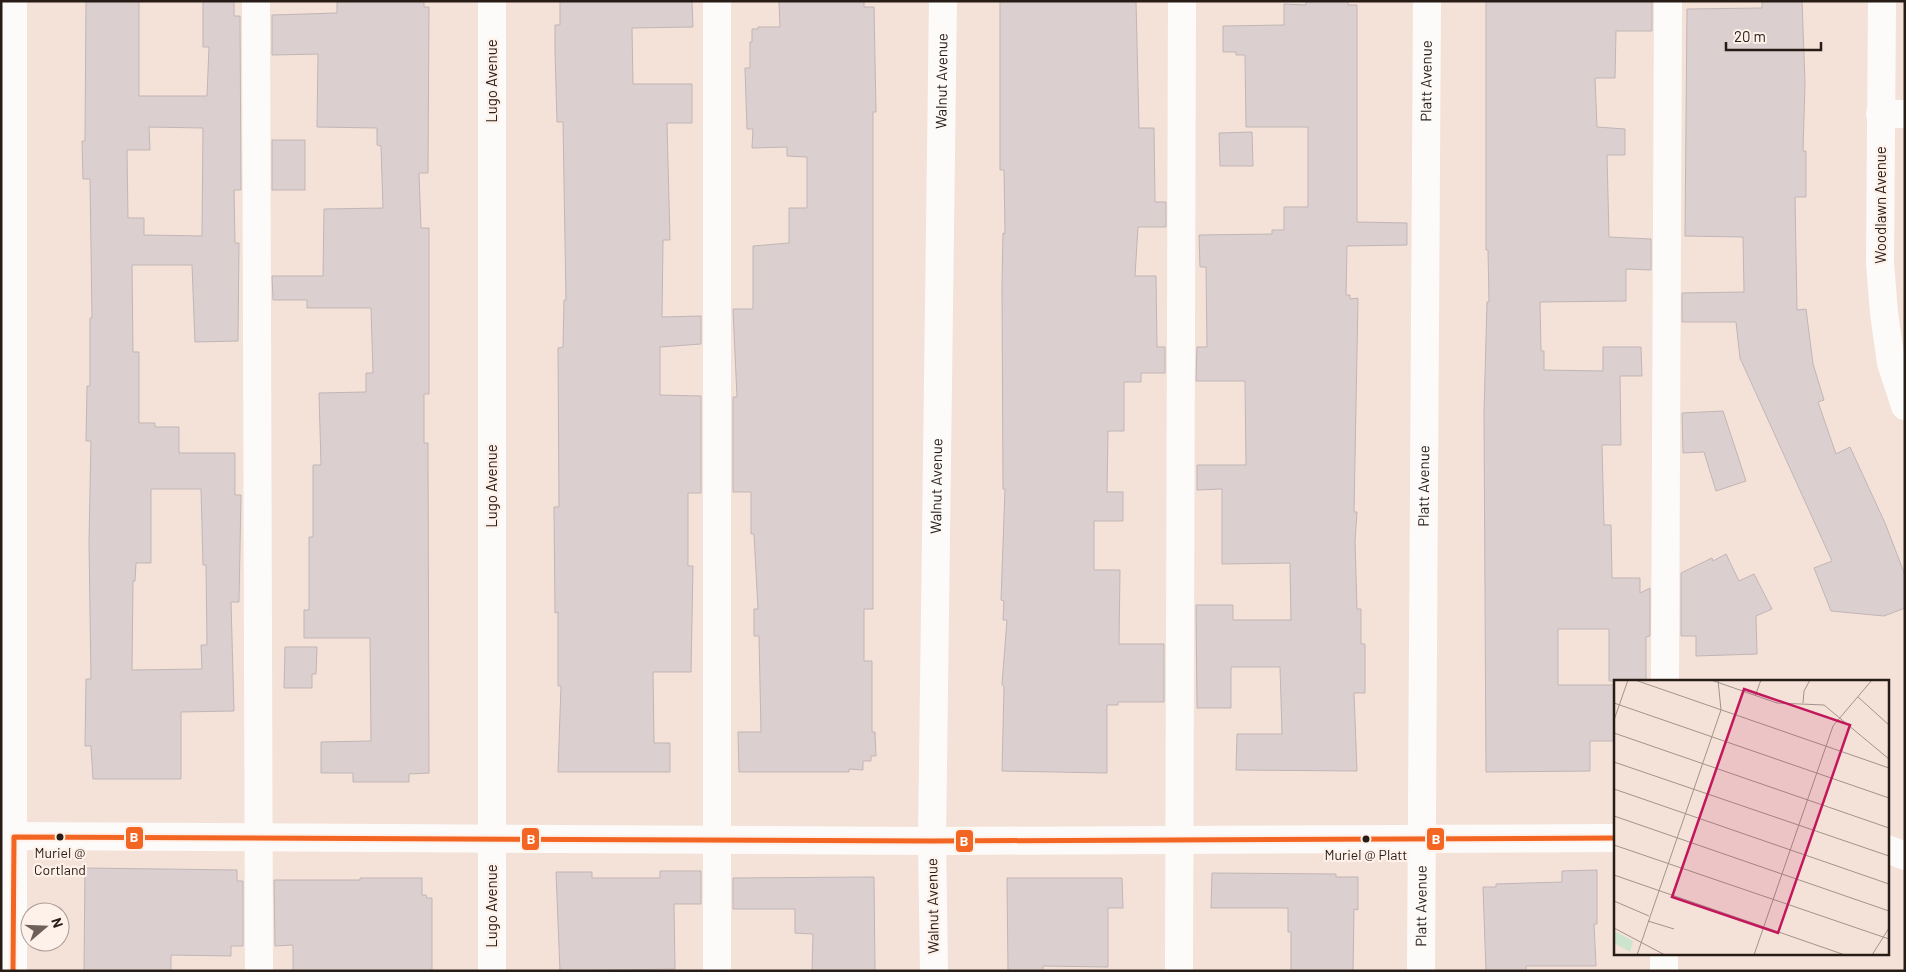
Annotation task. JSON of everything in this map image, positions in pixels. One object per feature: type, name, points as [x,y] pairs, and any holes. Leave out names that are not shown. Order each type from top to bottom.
[{"type":"street","points":[[14,1],[8,836],[14,971]]},
{"type":"street","points":[[256,1],[259,971]]},
{"type":"street","name":"Lugo Avenue","points":[[492,1],[492,971]]},
{"type":"street","points":[[717,1],[717,971]]},
{"type":"street","name":"Walnut Avenue","points":[[934,971],[932,841],[943,1]]},
{"type":"street","points":[[1179,971],[1182,1]]},
{"type":"street","name":"Platt Avenue","points":[[1421,971],[1426,1]]},
{"type":"street","points":[[1665,680],[1668,1]]},
{"type":"street","name":"Woodlawn Avenue","points":[[1882,1],[1892,114],[1880,263],[1891,363],[1905,406]]},
{"type":"street","points":[[8,836],[932,841],[1614,838]]},
{"type":"street","points":[[1888,849],[1905,856]]},
{"type":"street","points":[[1664,954],[1664,971]]},
{"type":"building","points":[[86,1],[139,1],[139,96],[207,96],[209,47],[203,47],[203,1],[234,1],[234,16],[240,16],[241,190],[234,190],[235,243],[239,243],[238,341],[195,342],[192,265],[132,265],[133,352],[139,352],[139,423],[155,423],[155,427],[179,427],[179,453],[235,453],[235,495],[241,495],[239,602],[231,602],[234,711],[181,712],[181,779],[93,779],[91,746],[85,746],[86,679],[91,679],[89,542],[91,441],[86,441],[87,386],[90,386],[90,318],[92,318],[90,179],[83,179],[82,141],[85,141]],"holes":[[[149,127],[203,128],[202,236],[144,235],[144,218],[128,218],[127,150],[150,150]],[[151,489],[201,489],[203,565],[206,565],[207,645],[201,645],[202,669],[132,670],[133,581],[135,581],[136,563],[151,563]]]},
{"type":"building","points":[[337,1],[424,1],[424,7],[429,7],[428,173],[419,173],[421,228],[429,228],[429,394],[424,394],[424,443],[428,443],[429,773],[409,774],[409,782],[353,782],[353,773],[321,773],[321,742],[371,741],[370,638],[304,638],[304,610],[309,610],[309,537],[313,537],[313,465],[321,465],[319,393],[366,392],[366,373],[373,373],[371,308],[307,308],[307,300],[273,300],[272,276],[323,276],[324,209],[383,208],[381,146],[377,145],[377,128],[317,127],[318,54],[272,55],[272,15],[337,13]]},
{"type":"building","points":[[560,1],[692,1],[693,27],[632,28],[633,84],[692,84],[692,123],[667,123],[670,240],[663,240],[662,317],[701,316],[701,344],[660,347],[660,395],[701,396],[701,493],[688,493],[688,566],[693,566],[691,672],[653,672],[654,743],[670,743],[670,772],[558,772],[561,686],[558,686],[558,612],[555,613],[554,507],[559,507],[558,348],[563,347],[564,300],[566,300],[563,122],[557,122],[555,52],[555,25],[560,25]]},
{"type":"building","points":[[779,1],[864,1],[864,7],[874,7],[876,112],[873,112],[873,609],[864,609],[864,661],[872,661],[872,732],[875,732],[876,756],[871,756],[871,761],[863,761],[863,770],[849,769],[849,772],[739,772],[738,732],[761,732],[759,636],[754,636],[754,609],[758,609],[754,534],[751,534],[751,492],[733,492],[733,397],[737,397],[733,309],[753,309],[753,246],[789,243],[789,208],[807,208],[807,157],[787,156],[787,147],[752,148],[753,129],[747,129],[745,68],[750,68],[752,29],[758,29],[758,27],[780,27]]},
{"type":"building","points":[[1000,1],[1136,1],[1139,128],[1154,128],[1155,202],[1166,202],[1166,227],[1138,227],[1135,276],[1156,276],[1157,347],[1165,347],[1165,373],[1141,373],[1141,382],[1124,382],[1124,431],[1108,431],[1107,492],[1123,492],[1123,521],[1094,521],[1094,570],[1120,570],[1119,644],[1164,644],[1164,702],[1118,702],[1118,705],[1107,705],[1107,773],[1002,771],[1004,687],[1002,684],[1007,620],[1003,620],[1004,601],[1001,600],[1005,489],[1003,489],[1002,285],[1003,233],[1005,234],[1004,170],[1000,170]]},
{"type":"building","points":[[1306,1],[1348,1],[1348,5],[1357,5],[1357,222],[1407,223],[1407,245],[1347,246],[1346,295],[1350,295],[1350,299],[1358,298],[1354,512],[1357,512],[1355,541],[1357,609],[1361,609],[1361,644],[1365,644],[1365,693],[1354,693],[1357,771],[1236,770],[1237,734],[1282,734],[1280,667],[1231,667],[1231,708],[1197,708],[1196,605],[1233,605],[1233,620],[1291,620],[1290,563],[1222,564],[1222,489],[1197,490],[1197,465],[1246,465],[1245,381],[1196,381],[1197,347],[1207,347],[1206,267],[1200,267],[1199,235],[1272,234],[1272,230],[1284,230],[1284,207],[1308,207],[1308,127],[1246,127],[1245,55],[1236,55],[1236,52],[1223,52],[1223,26],[1284,25],[1284,4],[1306,5]]},
{"type":"building","points":[[1486,1],[1652,1],[1652,31],[1616,31],[1615,78],[1595,78],[1597,127],[1625,129],[1625,155],[1607,155],[1609,237],[1651,239],[1651,270],[1626,269],[1626,301],[1540,302],[1541,351],[1544,351],[1544,370],[1603,371],[1603,347],[1641,347],[1642,376],[1620,376],[1621,445],[1602,445],[1604,525],[1611,525],[1612,578],[1640,578],[1640,593],[1650,588],[1650,636],[1646,637],[1646,680],[1609,681],[1609,629],[1558,629],[1558,685],[1614,685],[1614,741],[1590,741],[1590,771],[1486,772],[1484,413],[1487,302],[1489,302],[1488,250],[1486,250]]},
{"type":"building","points":[[1762,1],[1802,1],[1805,83],[1803,151],[1806,151],[1806,197],[1795,197],[1797,310],[1806,309],[1813,364],[1824,400],[1818,402],[1836,454],[1850,447],[1885,523],[1905,575],[1905,608],[1884,616],[1831,611],[1814,568],[1832,561],[1740,358],[1736,322],[1682,322],[1682,293],[1744,292],[1743,237],[1685,236],[1687,9],[1762,8]]},
{"type":"building","points":[[1252,132],[1253,166],[1220,166],[1219,133]]},
{"type":"building","points":[[272,140],[305,140],[305,190],[272,190]]},
{"type":"building","points":[[1723,411],[1746,481],[1716,491],[1704,452],[1683,453],[1682,413]]},
{"type":"building","points":[[1726,554],[1739,581],[1754,574],[1772,609],[1756,616],[1757,654],[1696,656],[1696,636],[1681,636],[1681,573],[1712,558],[1713,561]]},
{"type":"building","points":[[285,647],[317,647],[316,674],[312,674],[312,688],[284,688]]},
{"type":"building","points":[[85,868],[237,870],[237,881],[243,881],[243,946],[231,946],[231,956],[171,955],[171,971],[84,971]]},
{"type":"building","points":[[1597,870],[1597,924],[1594,924],[1596,966],[1526,966],[1526,971],[1486,971],[1483,887],[1496,887],[1496,884],[1562,882],[1562,871]]},
{"type":"building","points":[[660,871],[701,871],[701,904],[674,904],[675,969],[560,971],[556,872],[592,872],[592,878],[660,878]]},
{"type":"building","points":[[1212,873],[1336,874],[1336,877],[1358,877],[1358,910],[1354,909],[1353,971],[1291,971],[1291,932],[1288,932],[1288,908],[1211,908]]},
{"type":"building","points":[[874,877],[875,971],[812,971],[813,934],[795,933],[795,909],[733,909],[733,878]]},
{"type":"building","points":[[360,878],[422,878],[422,895],[432,898],[432,971],[293,971],[293,945],[275,946],[274,880],[360,880]]},
{"type":"building","points":[[1007,878],[1122,878],[1123,908],[1108,908],[1108,967],[1043,966],[1043,971],[1008,971]]},
{"type":"transit line","name":"B","points":[[13,971],[14,837],[932,841],[1614,838]]},
{"type":"place","name":"Muriel @ Cortland","points":[[60,837]]},
{"type":"place","name":"Muriel @ Platt","points":[[1366,839]]}]
